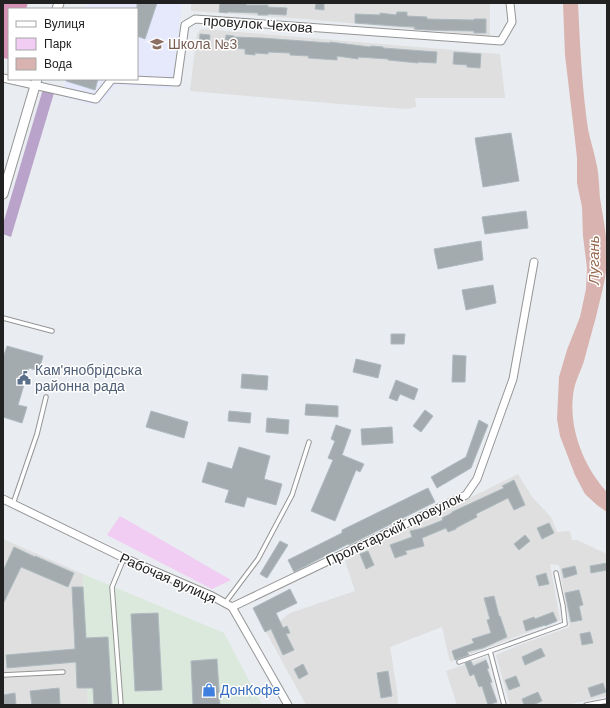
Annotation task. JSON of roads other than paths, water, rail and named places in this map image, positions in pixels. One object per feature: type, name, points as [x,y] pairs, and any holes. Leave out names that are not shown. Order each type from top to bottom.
[{"type":"street","name":"провулок Чехова","points":[[134,80],[177,82],[185,25],[195,19],[501,41],[512,22],[510,3]]},
{"type":"street","points":[[3,194],[36,82],[20,80]]},
{"type":"street","name":"провулок Чехова","points":[[36,82],[96,99],[111,80]]},
{"type":"street","name":"Пролєтарскій провулок","points":[[232,607],[466,495],[477,479],[513,379],[534,262]]},
{"type":"street","name":"Рабочая вулиця","points":[[3,499],[124,558],[212,596],[232,607],[288,705]]},
{"type":"lane","points":[[3,318],[52,331]]},
{"type":"lane","points":[[13,504],[37,434],[46,397]]},
{"type":"lane","points":[[224,603],[258,559],[292,495],[309,442]]},
{"type":"lane","points":[[121,705],[112,586],[124,558]]},
{"type":"lane","points":[[459,662],[565,624],[556,573]]},
{"type":"lane","points":[[490,651],[504,705]]},
{"type":"lane","points":[[3,676],[63,672]]},
{"type":"lane","points":[[586,705],[607,701]]},
{"type":"water","name":"Лугань","points":[[563,3],[578,3],[586,114],[598,171],[600,198],[607,245],[607,261],[603,289],[584,361],[574,389],[572,403],[573,417],[575,431],[584,457],[598,482],[607,492],[607,512],[585,494],[575,475],[560,436],[557,419],[559,377],[567,350],[580,317],[586,289],[587,268],[583,236],[582,207],[577,183],[577,158],[565,55]]},
{"type":"place","name":"Школа №3","points":[[157,44]]},
{"type":"place","name":"Кам'янобрідська районна рада","points":[[24,378]]},
{"type":"place","name":"ДонКофе","points":[[209,690]]}]
